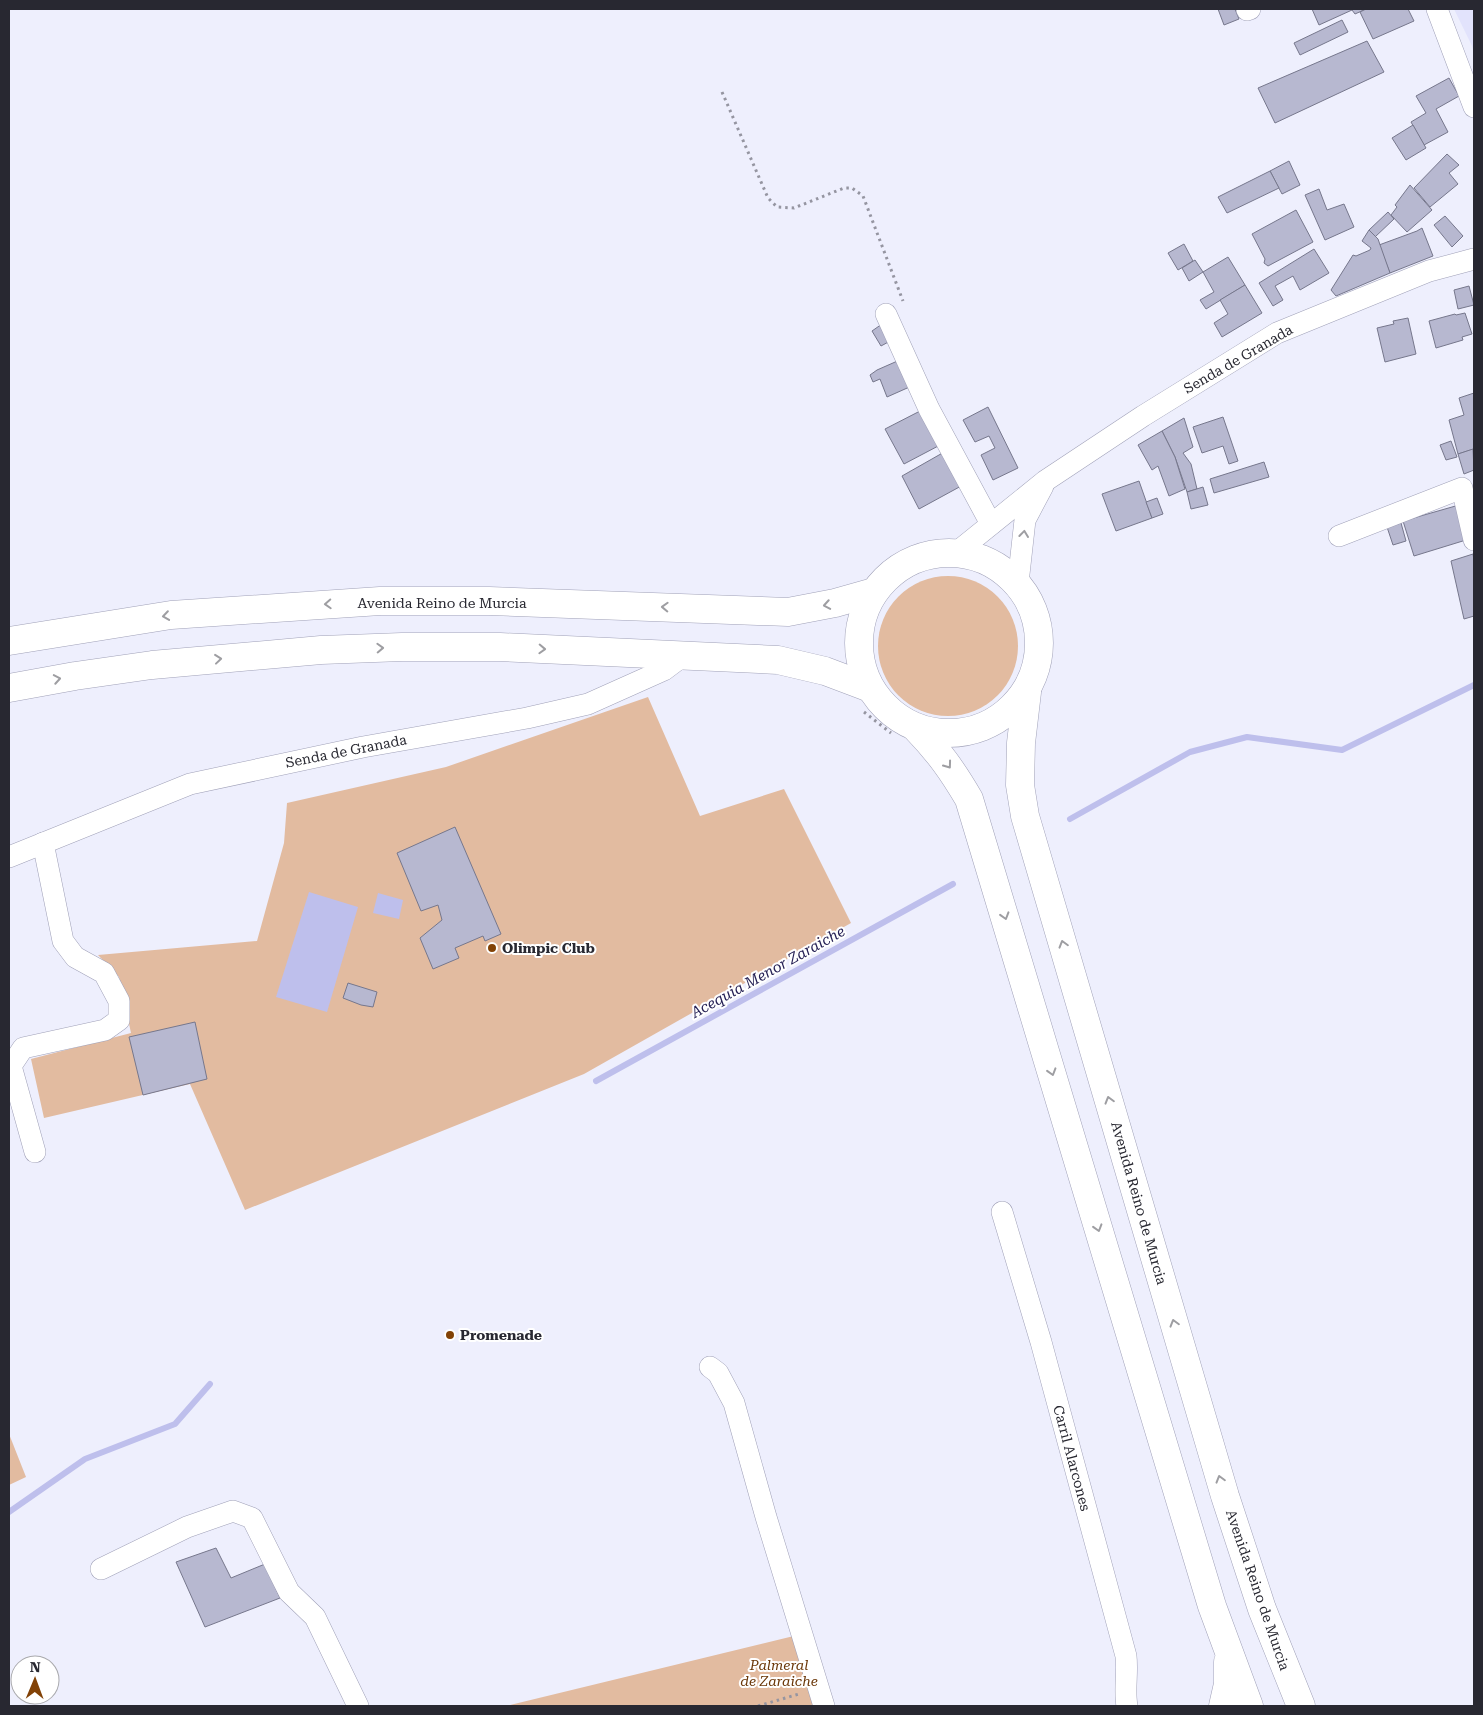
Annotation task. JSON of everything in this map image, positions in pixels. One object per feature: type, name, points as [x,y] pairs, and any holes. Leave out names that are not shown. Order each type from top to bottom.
[{"type":"main road","points":[[867,700],[859,657],[860,623],[874,592],[896,569],[925,556],[957,552],[990,562],[1018,583],[1036,614],[1041,646],[1034,679],[1027,692],[1006,715],[978,730],[947,734],[907,733]]},
{"type":"main road","name":"Avenida Reino de Murcia","points":[[9,641],[171,615],[284,606],[380,601],[489,601],[788,612],[835,603],[874,592]]},
{"type":"main road","points":[[9,688],[152,665],[321,650],[402,647],[500,647],[778,660],[825,671],[867,700],[890,712],[907,733],[934,747],[950,767],[969,799],[1212,1606],[1249,1706]]},
{"type":"main road","name":"Avenida Reino de Murcia","points":[[1027,692],[1021,743],[1020,785],[1025,816],[1226,1496],[1262,1609],[1301,1706]]},
{"type":"main road","points":[[1223,1706],[1228,1684],[1226,1646]]},
{"type":"street","points":[[1437,9],[1474,107]]},
{"type":"street","name":"Senda de Granada","points":[[957,552],[1045,481],[1143,416],[1277,334],[1429,271],[1474,259]]},
{"type":"street","points":[[886,314],[929,409],[991,524]]},
{"type":"street","name":"Senda de Granada","points":[[1018,583],[1025,520],[1045,481]]},
{"type":"street","points":[[1339,536],[1462,488],[1474,540]]},
{"type":"street","name":"Senda de Granada","points":[[9,857],[190,784],[363,746],[527,718],[588,704],[664,670],[684,655]]},
{"type":"street","points":[[36,1152],[11,1066],[24,1048],[105,1030],[119,1020],[119,1001],[104,974],[75,957],[63,941],[44,842]]},
{"type":"street","name":"Carril Alarcones","points":[[1002,1212],[1041,1342],[1126,1656],[1126,1706]]},
{"type":"street","points":[[710,1367],[718,1373],[734,1403],[766,1517],[822,1697]]},
{"type":"street","points":[[101,1569],[187,1527],[233,1511],[252,1518],[289,1592],[315,1617],[358,1706]]},
{"type":"path","points":[[722,92],[768,198],[777,207],[794,208],[844,188],[852,188],[864,196],[905,305]]},
{"type":"path","points":[[867,700],[907,733]]},
{"type":"path","points":[[758,1706],[822,1697]]},
{"type":"shaded area","points":[[1454,9],[1474,9],[1474,54],[1472,46]]},
{"type":"green space","points":[[948,576],[975,582],[987,588],[997,597],[1006,607],[1012,619],[1018,646],[1012,673],[1006,685],[997,695],[987,704],[975,710],[948,716],[921,710],[909,704],[899,695],[890,685],[884,673],[878,646],[884,619],[890,607],[899,597],[909,588],[921,582]]},
{"type":"green space","name":"Olimpic Club","points":[[648,697],[700,816],[784,789],[851,923],[584,1074],[245,1210],[190,1084],[44,1118],[31,1059],[131,1033],[119,977],[98,955],[257,941],[284,843],[287,803],[446,767]]},
{"type":"green space","points":[[9,1434],[26,1477],[9,1485]]},
{"type":"green space","name":"Palmeral de Zaraiche","points":[[802,1634],[824,1706],[506,1706]]},
{"type":"water","points":[[309,892],[358,907],[327,1012],[276,997]]},
{"type":"water","points":[[378,893],[403,900],[399,919],[373,913]]},
{"type":"building","points":[[1218,9],[1235,9],[1239,19],[1224,25]]},
{"type":"building","points":[[1312,9],[1366,9],[1355,14],[1352,10],[1319,25]]},
{"type":"building","points":[[1366,9],[1408,9],[1414,21],[1373,39],[1360,12]]},
{"type":"building","points":[[1342,20],[1348,32],[1300,55],[1294,43]]},
{"type":"building","points":[[1367,41],[1384,72],[1275,123],[1258,88]]},
{"type":"building","points":[[1449,78],[1459,96],[1436,109],[1448,132],[1424,145],[1411,122],[1426,113],[1416,96]]},
{"type":"building","points":[[1413,125],[1426,148],[1406,160],[1392,138]]},
{"type":"building","points":[[1447,154],[1459,165],[1449,173],[1458,184],[1430,207],[1414,188]]},
{"type":"building","points":[[1289,161],[1300,185],[1282,194],[1270,171]]},
{"type":"building","points":[[1270,171],[1279,188],[1227,213],[1218,197]]},
{"type":"building","points":[[1410,185],[1432,210],[1407,232],[1391,215],[1397,207],[1395,205]]},
{"type":"building","points":[[1319,189],[1327,210],[1344,204],[1354,227],[1325,240],[1305,195]]},
{"type":"building","points":[[1296,210],[1313,242],[1268,266],[1264,263],[1265,259],[1252,234]]},
{"type":"building","points":[[1388,212],[1394,219],[1375,237],[1369,230]]},
{"type":"building","points":[[1445,216],[1463,236],[1452,247],[1434,225]]},
{"type":"building","points":[[1422,228],[1433,256],[1390,273],[1379,245]]},
{"type":"building","points":[[1369,230],[1378,239],[1390,273],[1336,296],[1331,290],[1353,255],[1356,256],[1371,248],[1362,241]]},
{"type":"building","points":[[1184,244],[1193,261],[1178,270],[1168,253]]},
{"type":"building","points":[[1314,249],[1329,273],[1300,290],[1293,276],[1275,286],[1283,300],[1273,306],[1259,283]]},
{"type":"building","points":[[1228,257],[1245,285],[1206,309],[1200,300],[1214,292],[1203,272]]},
{"type":"building","points":[[1195,260],[1203,272],[1189,281],[1182,268]]},
{"type":"building","points":[[1245,285],[1262,313],[1222,337],[1214,323],[1228,314],[1220,300]]},
{"type":"building","points":[[1469,286],[1474,305],[1458,309],[1454,290]]},
{"type":"building","points":[[1465,313],[1472,334],[1462,337],[1463,340],[1436,348],[1429,321]]},
{"type":"building","points":[[1408,318],[1416,354],[1385,362],[1377,328],[1394,324],[1393,321]]},
{"type":"building","points":[[882,324],[892,340],[881,346],[872,331]]},
{"type":"building","points":[[902,359],[914,385],[887,397],[880,379],[873,382],[870,375]]},
{"type":"building","points":[[1474,393],[1474,449],[1458,454],[1449,420],[1464,415],[1459,398]]},
{"type":"building","points":[[988,407],[1018,468],[993,480],[981,455],[995,448],[989,436],[975,442],[963,420]]},
{"type":"building","points":[[922,410],[942,444],[904,464],[885,429]]},
{"type":"building","points":[[1223,417],[1238,461],[1229,464],[1223,446],[1202,453],[1193,427]]},
{"type":"building","points":[[1184,418],[1193,447],[1183,453],[1191,464],[1197,489],[1187,492],[1175,457],[1162,431]]},
{"type":"building","points":[[1162,431],[1175,457],[1185,489],[1169,496],[1158,466],[1152,470],[1138,445]]},
{"type":"building","points":[[1451,441],[1457,457],[1446,460],[1440,445]]},
{"type":"building","points":[[1473,449],[1474,470],[1464,474],[1458,454]]},
{"type":"building","points":[[946,451],[963,485],[919,509],[902,476]]},
{"type":"building","points":[[1264,462],[1269,477],[1214,493],[1210,479]]},
{"type":"building","points":[[1139,481],[1152,518],[1116,531],[1102,494]]},
{"type":"building","points":[[1203,487],[1208,505],[1191,509],[1187,492]]},
{"type":"building","points":[[1157,498],[1163,514],[1152,518],[1146,502]]},
{"type":"building","points":[[1459,505],[1466,540],[1414,556],[1403,521]]},
{"type":"building","points":[[1401,523],[1406,541],[1393,545],[1387,527]]},
{"type":"building","points":[[1473,554],[1474,616],[1464,619],[1451,561]]},
{"type":"building","points":[[455,827],[501,934],[485,941],[483,936],[455,948],[459,958],[433,969],[420,938],[442,920],[438,905],[421,911],[397,853]]},
{"type":"building","points":[[348,983],[377,992],[373,1007],[361,1005],[343,998]]},
{"type":"building","points":[[195,1022],[207,1079],[143,1095],[129,1037]]},
{"type":"building","points":[[216,1548],[231,1578],[265,1564],[280,1598],[205,1627],[176,1562]]},
{"type":"waterway","name":"Acequia Menor Zaraiche","points":[[1070,819],[1190,752],[1247,737],[1342,750],[1474,685]]},
{"type":"waterway","name":"Acequia Menor Zaraiche","points":[[596,1081],[953,884]]},
{"type":"waterway","name":"Acequia Menor Zaraiche","points":[[9,1512],[85,1459],[175,1424],[210,1384]]},
{"type":"place","name":"Olimpic Club","points":[[492,948]]},
{"type":"place","name":"Promenade","points":[[450,1335]]}]
